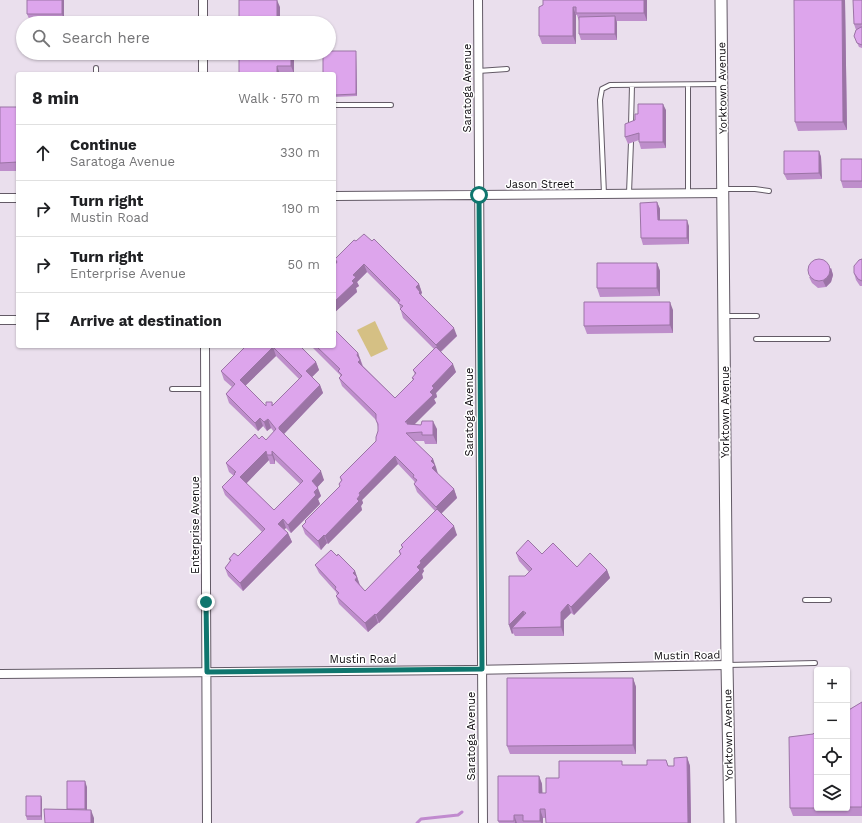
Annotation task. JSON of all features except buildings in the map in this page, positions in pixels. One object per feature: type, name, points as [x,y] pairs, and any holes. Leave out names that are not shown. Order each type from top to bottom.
[{"type":"main road","name":"Yorktown Avenue","points":[[721,0],[726,666],[730,823]]},
{"type":"street","points":[[202,0],[203,16]]},
{"type":"street","name":"Saratoga Avenue","points":[[478,0],[483,823]]},
{"type":"street","points":[[203,60],[203,72]]},
{"type":"street","name":"Jason Street","points":[[336,196],[629,194],[723,191]]},
{"type":"street","points":[[0,198],[16,198]]},
{"type":"street","points":[[0,320],[16,320]]},
{"type":"street","name":"Enterprise Avenue","points":[[205,348],[207,823]]},
{"type":"street","name":"Mustin Road","points":[[0,674],[726,666]]},
{"type":"lane","points":[[478,71],[507,69]]},
{"type":"lane","points":[[604,194],[600,100],[602,89],[610,85],[722,84]]},
{"type":"lane","points":[[631,129],[632,85]]},
{"type":"lane","points":[[688,85],[688,193]]},
{"type":"lane","points":[[336,105],[391,105]]},
{"type":"lane","points":[[629,194],[631,142]]},
{"type":"lane","points":[[723,191],[755,189],[770,191]]},
{"type":"lane","points":[[724,316],[757,316]]},
{"type":"lane","points":[[756,340],[828,340]]},
{"type":"lane","points":[[172,389],[205,389]]},
{"type":"lane","points":[[806,600],[829,600]]},
{"type":"lane","points":[[726,666],[815,663]]},
{"type":"shaded area","points":[[375,321],[388,349],[371,357],[357,330]]},
{"type":"waterway","points":[[417,823],[421,819],[458,815],[462,812]]},
{"type":"route","points":[[206,602],[207,672],[482,669],[479,195]]}]
